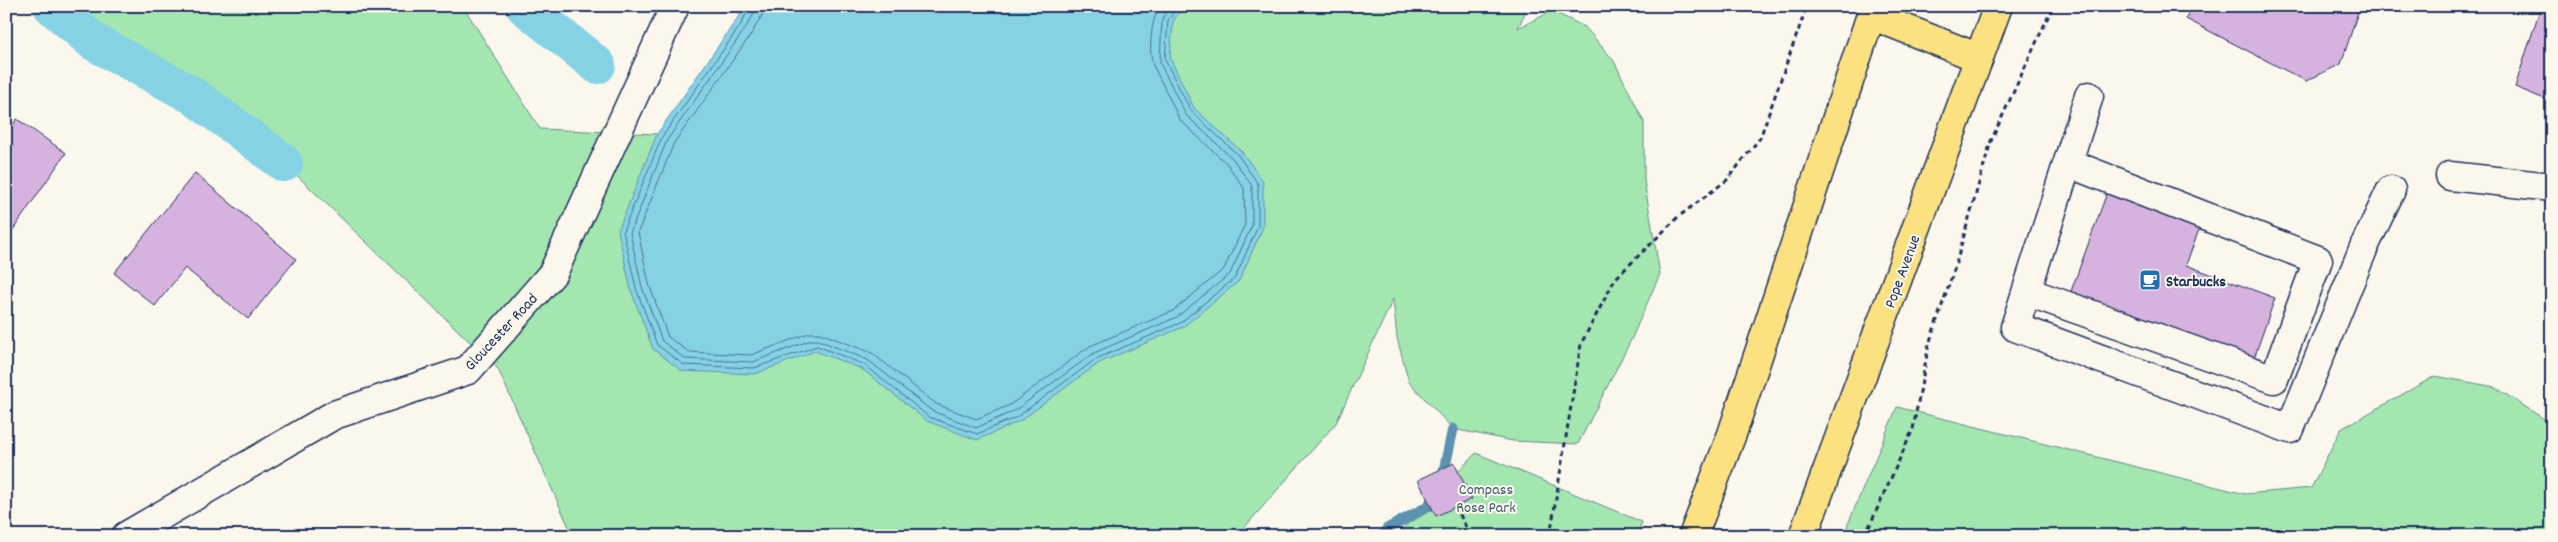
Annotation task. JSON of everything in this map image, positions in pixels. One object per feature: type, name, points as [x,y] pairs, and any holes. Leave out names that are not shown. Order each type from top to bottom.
[{"type":"main road","name":"Pope Avenue","points":[[1803,536],[1998,6]]},
{"type":"main road","points":[[1693,536],[1732,434],[1872,10],[1979,58]]},
{"type":"street","name":"Gloucester Road","points":[[126,536],[334,415],[468,370],[553,273],[675,6]]},
{"type":"street","points":[[2089,96],[2016,326],[2290,429],[2364,247],[2391,190]]},
{"type":"street","points":[[2028,292],[2274,379],[2318,260],[2068,163]]},
{"type":"street","points":[[2450,176],[2552,187]]},
{"type":"path","points":[[1550,536],[1581,344],[1615,280],[1678,216],[1727,180],[1760,138],[1807,6]]},
{"type":"path","points":[[1866,536],[1913,428],[1929,344],[1955,267],[1992,140],[2053,6]]},
{"type":"path","points":[[1453,536],[1467,529],[1456,507]]},
{"type":"green space","points":[[52,6],[463,6],[540,129],[657,134],[1099,6],[1528,6],[1518,28],[1552,11],[1585,27],[1614,61],[1644,122],[1644,180],[1660,274],[1631,340],[1578,444],[1513,441],[1453,429],[1409,382],[1397,338],[1393,299],[1336,423],[1237,536],[573,536],[498,369],[284,163],[192,95],[94,42]]},
{"type":"green space","points":[[2435,376],[2495,387],[2544,419],[2552,430],[2552,536],[1843,536],[1897,407],[2245,494],[2311,488],[2341,429]]},
{"type":"green space","name":"Compass Rose Park","points":[[1476,453],[1642,522],[1637,536],[1396,536]]},
{"type":"water","points":[[746,6],[1184,6],[1173,21],[1170,58],[1194,108],[1242,152],[1263,182],[1263,227],[1239,281],[1183,327],[1099,363],[1020,421],[977,440],[927,421],[862,369],[815,351],[755,374],[682,371],[653,349],[631,290],[618,231],[657,134]]},
{"type":"building","points":[[2191,6],[2360,6],[2341,64],[2306,81],[2186,19]]},
{"type":"building","points":[[2541,6],[2552,6],[2552,102],[2515,87]]},
{"type":"building","points":[[17,119],[66,153],[6,240],[6,135]]},
{"type":"building","points":[[195,173],[296,259],[248,319],[185,268],[155,306],[114,273]]},
{"type":"building","name":"Starbucks","points":[[2108,190],[2201,224],[2186,265],[2275,298],[2253,361],[2070,294]]},
{"type":"building","points":[[1454,463],[1472,499],[1436,516],[1418,480]]},
{"type":"waterway","points":[[52,6],[94,42],[192,95],[284,163]]},
{"type":"waterway","points":[[524,6],[597,65]]},
{"type":"waterway","points":[[1384,536],[1387,529],[1429,506],[1443,475],[1453,429]]},
{"type":"place","name":"Starbucks","points":[[2150,280]]}]
